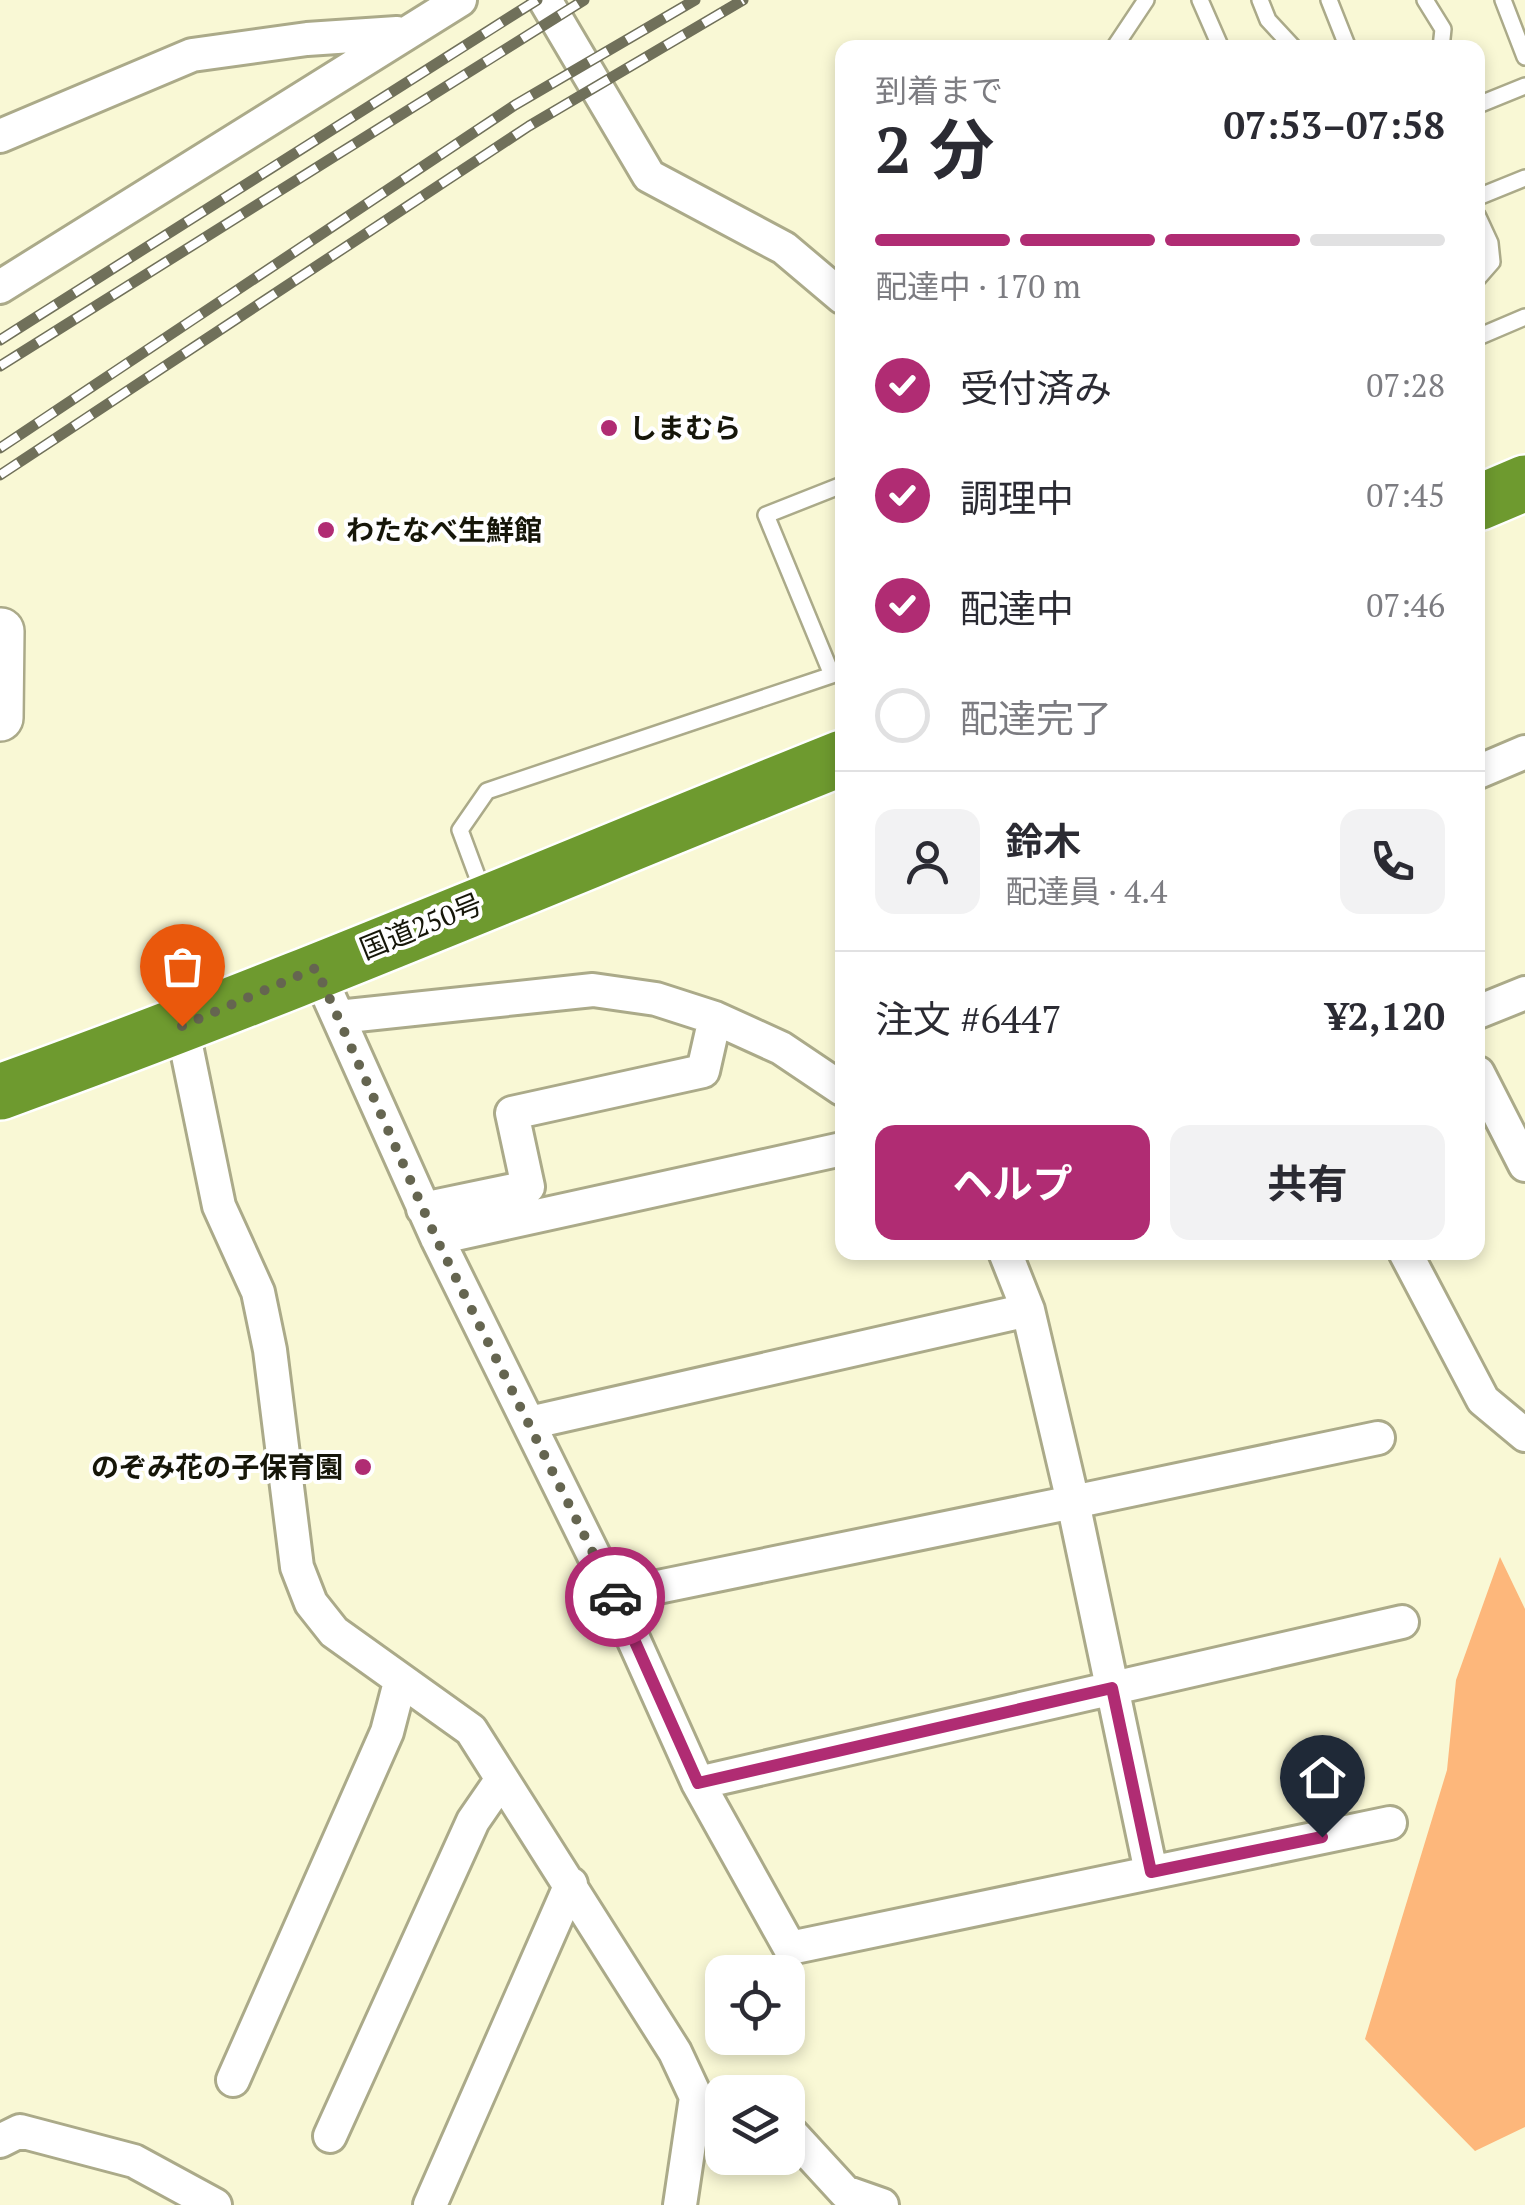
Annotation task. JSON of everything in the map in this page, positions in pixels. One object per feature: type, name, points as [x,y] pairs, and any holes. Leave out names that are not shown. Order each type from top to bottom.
[{"type":"highway","points":[[1485,500],[1525,484]]},
{"type":"highway","name":"国道250号","points":[[0,1092],[182,1026],[316,968],[835,761]]},
{"type":"street","points":[[0,288],[460,0]]},
{"type":"street","points":[[545,0],[649,176],[784,248],[835,291]]},
{"type":"street","points":[[0,136],[192,55],[307,39],[402,33]]},
{"type":"street","points":[[0,627],[0,718]]},
{"type":"street","points":[[1485,769],[1525,752]]},
{"type":"street","points":[[316,968],[430,1224],[614,1596],[698,1783],[790,1948],[1390,1822]]},
{"type":"street","points":[[338,1017],[593,990],[656,998],[715,1018],[781,1048],[835,1083]]},
{"type":"street","points":[[1485,1009],[1525,992]]},
{"type":"street","points":[[430,1224],[528,1187],[512,1113],[703,1071],[715,1018]]},
{"type":"street","points":[[182,1026],[219,1206],[258,1292],[270,1350],[296,1567],[310,1603],[334,1632],[471,1730],[705,2093]]},
{"type":"street","points":[[1485,1087],[1525,1164]]},
{"type":"street","points":[[430,1224],[835,1150]]},
{"type":"street","points":[[1007,1260],[1028,1310],[1151,1872]]},
{"type":"street","points":[[1409,1260],[1483,1400],[1525,1435]]},
{"type":"street","points":[[528,1422],[1028,1310]]},
{"type":"street","points":[[614,1596],[1378,1438]]},
{"type":"street","points":[[698,1783],[1402,1622]]},
{"type":"street","points":[[233,2080],[386,1732],[400,1682]]},
{"type":"street","points":[[330,2136],[473,1821],[502,1779]]},
{"type":"street","points":[[430,2205],[571,1884]]},
{"type":"street","points":[[680,2205],[705,2114]]},
{"type":"street","points":[[0,2141],[20,2131],[134,2162],[215,2205]]},
{"type":"street","points":[[805,2148],[845,2192],[882,2205]]},
{"type":"lane","points":[[1119,40],[1146,0]]},
{"type":"lane","points":[[1200,0],[1218,40]]},
{"type":"lane","points":[[1260,0],[1268,20],[1287,40]]},
{"type":"lane","points":[[1329,0],[1345,40]]},
{"type":"lane","points":[[1425,0],[1443,29],[1442,40]]},
{"type":"lane","points":[[1509,2],[1525,58]]},
{"type":"lane","points":[[1485,102],[1525,86]]},
{"type":"lane","points":[[1485,194],[1525,179]]},
{"type":"lane","points":[[1485,233],[1492,262],[1485,270]]},
{"type":"lane","points":[[1485,334],[1525,317]]},
{"type":"lane","points":[[486,900],[460,830],[488,792],[832,676],[766,516],[835,487]]},
{"type":"shaded area","points":[[1500,1557],[1525,1609],[1525,2127],[1475,2151],[1365,2039],[1447,1770],[1456,1680]]},
{"type":"railway","points":[[0,340],[537,0]]},
{"type":"railway","points":[[0,366],[584,0]]},
{"type":"railway","points":[[0,448],[515,105],[695,0]]},
{"type":"railway","points":[[0,475],[529,126],[743,0]]},
{"type":"way so far","points":[[182,1026],[316,968],[436,1238],[615,1597]]},
{"type":"place","name":"しまむら","points":[[609,428]]},
{"type":"place","name":"わたなべ生鮮館","points":[[326,530]]},
{"type":"place","name":"のぞみ花の子保育園","points":[[363,1467]]},
{"type":"route","points":[[615,1597],[698,1783],[1112,1688],[1151,1872],[1322,1837]]}]
